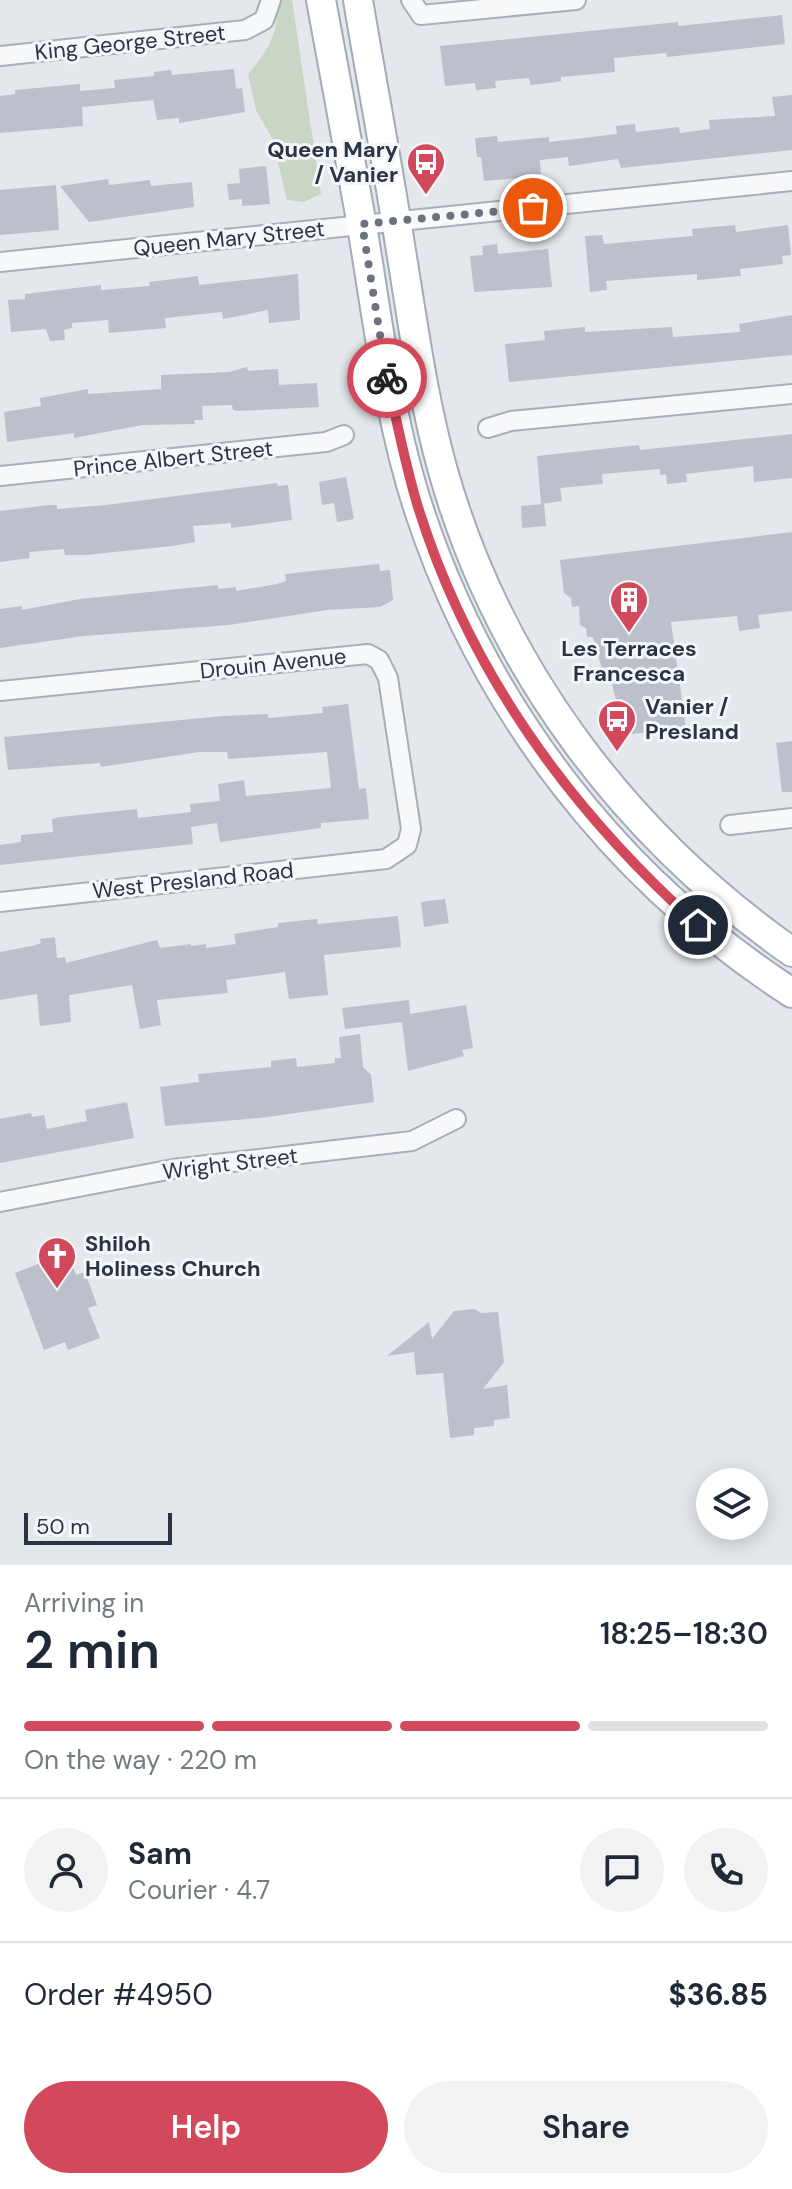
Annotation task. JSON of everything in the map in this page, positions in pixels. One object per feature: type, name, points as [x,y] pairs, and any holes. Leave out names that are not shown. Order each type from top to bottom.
[{"type":"main road","points":[[321,0],[362,224],[380,346],[410,481],[458,615],[487,671],[554,772],[639,869],[727,949],[792,993]]},
{"type":"main road","points":[[358,0],[444,474],[474,560],[511,641],[546,700],[584,754],[662,846],[730,906],[792,952]]},
{"type":"street","name":"King George Street","points":[[0,56],[237,31],[258,24],[268,13],[271,0]]},
{"type":"street","points":[[414,4],[421,15],[439,15],[576,0]]},
{"type":"street","name":"Queen Mary Street","points":[[0,262],[792,181]]},
{"type":"street","points":[[488,428],[511,421],[792,394]]},
{"type":"street","name":"Prince Albert Street","points":[[0,476],[326,442],[344,435]]},
{"type":"street","name":"Drouin Avenue","points":[[0,691],[359,655],[374,657],[383,665],[388,678],[411,829],[407,845],[386,859]]},
{"type":"street","points":[[730,825],[792,818]]},
{"type":"street","name":"West Presland Road","points":[[0,902],[386,859]]},
{"type":"street","name":"Wright Street","points":[[0,1202],[173,1169],[412,1141],[456,1119]]},
{"type":"green space","points":[[276,0],[292,0],[321,194],[304,202],[287,200],[272,138],[256,110],[248,74],[271,40],[276,21]]},
{"type":"building","points":[[782,15],[785,44],[667,57],[666,53],[614,58],[615,72],[561,77],[561,81],[549,83],[530,85],[529,78],[495,81],[496,88],[476,90],[475,83],[445,86],[440,46],[678,22],[678,26]]},
{"type":"building","points":[[234,69],[236,89],[242,88],[245,112],[179,123],[179,118],[157,120],[153,100],[82,107],[83,126],[0,133],[0,96],[15,94],[15,90],[80,84],[80,91],[115,88],[114,80],[154,76],[154,72],[171,70],[172,75]]},
{"type":"building","points":[[792,95],[792,150],[621,168],[618,159],[569,166],[568,157],[540,160],[541,176],[484,181],[481,157],[477,157],[475,138],[497,136],[498,142],[549,137],[549,142],[617,134],[616,126],[635,124],[636,132],[679,127],[680,133],[710,129],[709,120],[775,116],[772,97]]},
{"type":"building","points":[[266,166],[270,204],[242,206],[242,199],[229,200],[227,184],[240,183],[239,169]]},
{"type":"building","points":[[108,179],[109,185],[150,180],[151,186],[192,182],[194,207],[89,222],[60,186]]},
{"type":"building","points":[[56,185],[59,230],[0,235],[0,190]]},
{"type":"building","points":[[735,225],[736,232],[788,225],[791,255],[782,256],[783,264],[740,269],[741,276],[697,280],[697,274],[606,281],[607,290],[590,292],[585,236],[602,235],[604,244],[693,236],[692,229]]},
{"type":"building","points":[[497,244],[498,254],[548,249],[552,287],[474,292],[470,256],[483,255],[482,246]]},
{"type":"building","points":[[298,274],[300,320],[269,323],[268,310],[223,319],[222,312],[165,318],[166,328],[109,333],[108,320],[72,323],[72,328],[64,330],[65,340],[50,341],[46,329],[11,332],[8,300],[25,299],[25,294],[101,285],[101,290],[150,286],[149,282],[198,276],[199,285]]},
{"type":"building","points":[[792,315],[792,355],[509,382],[505,344],[545,340],[544,331],[585,327],[585,332],[672,327],[673,337],[740,332],[739,324]]},
{"type":"building","points":[[247,367],[248,371],[278,369],[279,385],[317,383],[319,407],[238,411],[233,410],[232,405],[202,406],[203,420],[194,420],[195,424],[142,425],[74,438],[74,433],[7,442],[4,412],[41,406],[40,398],[88,389],[88,394],[161,389],[161,375],[229,372]]},
{"type":"building","points":[[792,434],[792,478],[754,482],[753,466],[686,474],[687,482],[667,484],[666,474],[660,475],[660,469],[602,474],[603,484],[560,488],[562,501],[541,504],[537,456],[639,445],[640,450]]},
{"type":"building","points":[[346,477],[354,519],[337,522],[334,503],[322,505],[319,482]]},
{"type":"building","points":[[277,483],[278,486],[288,485],[292,520],[231,528],[231,523],[193,526],[195,542],[172,546],[86,555],[65,555],[64,549],[29,552],[30,558],[0,562],[0,511],[49,505],[57,505],[57,509],[106,505]]},
{"type":"building","points":[[544,504],[546,526],[522,528],[521,506]]},
{"type":"building","name":"Les Terraces Francesca","points":[[792,532],[792,611],[758,615],[760,628],[739,631],[737,616],[671,622],[686,729],[630,734],[622,699],[616,700],[608,668],[602,669],[593,637],[587,637],[586,628],[580,625],[579,606],[572,607],[571,598],[564,593],[560,560]]},
{"type":"building","points":[[379,564],[380,571],[390,570],[393,600],[380,607],[327,610],[229,625],[84,636],[0,648],[0,609],[22,606],[22,610],[80,599],[218,585],[218,589],[236,587],[236,591],[286,581],[285,574]]},
{"type":"building","points":[[348,704],[359,789],[366,788],[369,819],[321,823],[321,828],[220,842],[217,823],[191,827],[193,844],[0,865],[0,845],[21,842],[21,835],[53,832],[52,819],[60,817],[137,809],[138,818],[191,812],[190,804],[220,801],[218,784],[244,780],[246,796],[331,788],[327,752],[228,759],[227,752],[199,752],[101,767],[100,763],[8,770],[4,737],[223,716],[268,714],[268,718],[323,713],[322,707]]},
{"type":"building","points":[[792,741],[792,792],[782,792],[776,743]]},
{"type":"building","points":[[445,899],[449,923],[424,927],[421,902]]},
{"type":"building","points":[[398,916],[401,947],[324,955],[328,995],[289,999],[285,972],[226,980],[228,993],[157,1000],[161,1025],[140,1029],[132,985],[69,995],[71,1022],[40,1026],[37,994],[0,1000],[0,952],[32,946],[41,943],[40,939],[55,937],[57,958],[65,957],[66,963],[157,940],[160,948],[206,944],[206,948],[236,944],[234,934],[278,927],[278,923],[317,919],[318,924]]},
{"type":"building","points":[[409,1000],[410,1014],[466,1005],[473,1048],[462,1050],[464,1056],[408,1071],[402,1022],[345,1029],[342,1008]]},
{"type":"building","points":[[360,1034],[363,1067],[371,1075],[374,1102],[260,1118],[165,1126],[160,1087],[199,1082],[198,1074],[271,1067],[271,1061],[296,1058],[297,1067],[335,1063],[335,1058],[341,1058],[339,1037]]},
{"type":"building","points":[[127,1102],[134,1138],[0,1163],[0,1119],[31,1113],[32,1117],[44,1115],[47,1129],[87,1121],[85,1110]]},
{"type":"building","name":"Shiloh Holiness Church","points":[[64,1245],[76,1275],[85,1272],[97,1305],[88,1308],[100,1338],[68,1350],[65,1342],[44,1350],[15,1273],[43,1262],[40,1254]]},
{"type":"building","points":[[475,1309],[481,1313],[498,1312],[504,1362],[483,1389],[507,1385],[510,1418],[494,1420],[494,1426],[474,1428],[474,1435],[450,1438],[443,1373],[416,1375],[414,1352],[387,1356],[429,1322],[432,1339],[454,1311]]},
{"type":"way so far","points":[[387,378],[362,224],[533,208]]},
{"type":"place","name":"Queen Mary / Vanier","points":[[426,196]]},
{"type":"place","name":"Les Terraces Francesca","points":[[629,634]]},
{"type":"place","name":"Vanier / Presland","points":[[617,753]]},
{"type":"place","name":"Shiloh Holiness Church","points":[[57,1290]]},
{"type":"route","points":[[387,378],[419,511],[458,615],[487,671],[518,723],[578,803],[650,881],[698,925]]}]
